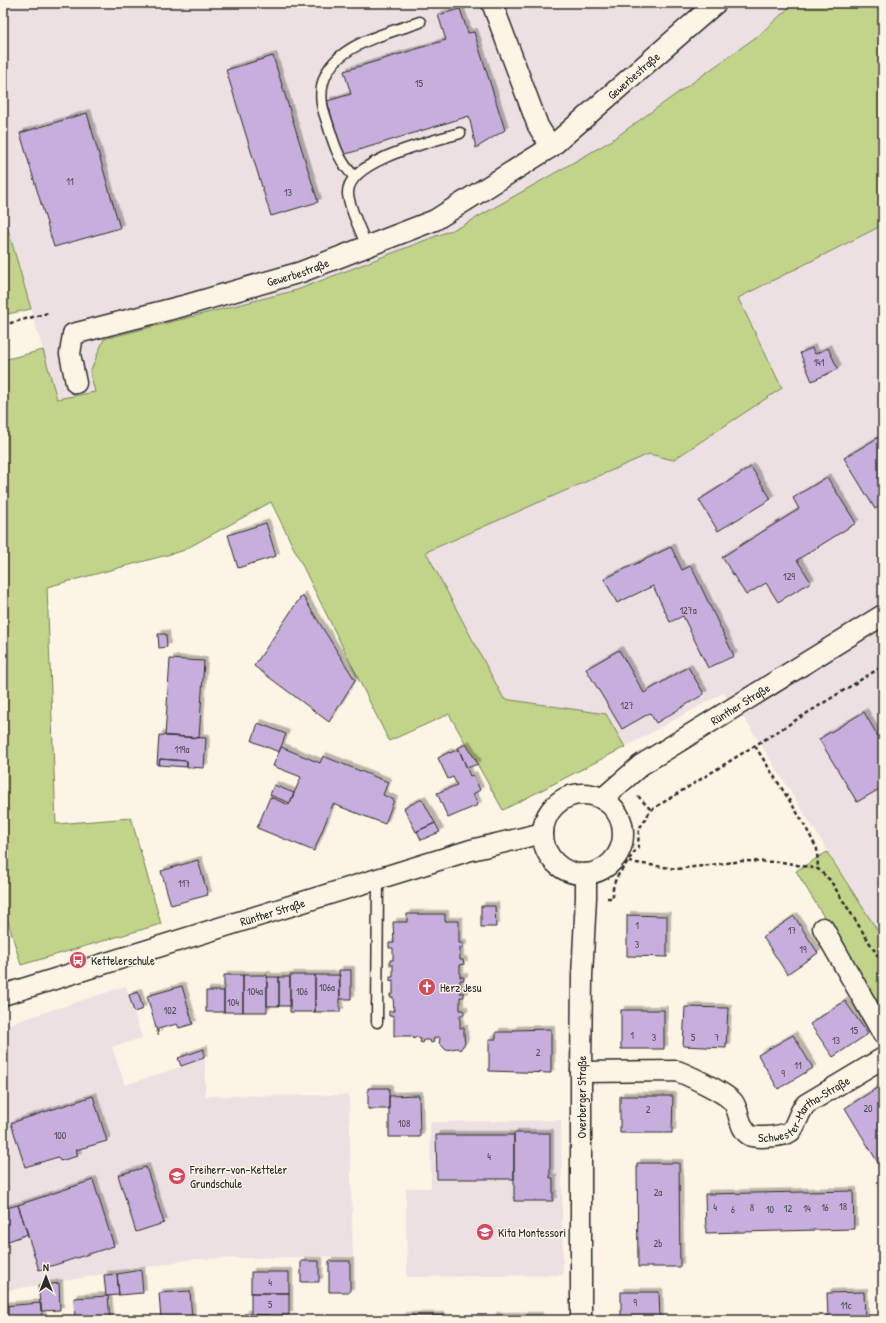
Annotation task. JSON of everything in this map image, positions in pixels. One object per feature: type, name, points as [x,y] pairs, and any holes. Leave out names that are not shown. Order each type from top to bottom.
[{"type":"street","points":[[492,3],[538,126],[552,148]]},
{"type":"street","name":"Gewerbestraße","points":[[76,383],[70,354],[73,334],[182,306],[301,272],[435,220],[552,148],[716,3]]},
{"type":"street","name":"Rünther Straße","points":[[602,799],[641,765],[883,615]]},
{"type":"street","points":[[581,795],[602,799],[617,814],[622,828],[622,843],[616,856],[606,867],[586,874],[569,872],[555,863],[546,849],[543,833],[550,812],[566,798],[581,795]]},
{"type":"street","name":"Rünther Straße","points":[[3,995],[471,850],[543,833]]},
{"type":"street","name":"Overberger Straße","points":[[581,1320],[582,976],[586,874]]},
{"type":"street","points":[[823,928],[883,1034]]},
{"type":"street","name":"Schwester-Martha-Straße","points":[[581,1072],[677,1072],[688,1074],[732,1100],[737,1108],[744,1131],[751,1136],[783,1136],[791,1131],[799,1111],[806,1104],[883,1058]]},
{"type":"lane","points":[[354,176],[346,169],[338,156],[322,105],[322,91],[325,77],[331,65],[343,53],[360,43],[420,22]]},
{"type":"lane","points":[[366,246],[348,194],[354,176],[377,160],[460,133]]},
{"type":"lane","points":[[378,879],[378,1022]]},
{"type":"path","points":[[3,325],[48,313]]},
{"type":"path","points":[[586,897],[613,898],[613,888],[616,878],[629,862],[638,847],[639,829],[651,810],[883,666]]},
{"type":"path","points":[[755,746],[803,822],[817,849],[818,869]]},
{"type":"path","points":[[629,862],[677,869],[743,861],[782,862],[818,869],[830,880],[883,964]]},
{"type":"shaded area","points":[[3,3],[794,3],[759,35],[609,142],[462,226],[297,290],[96,392],[57,399],[3,212]]},
{"type":"shaded area","points":[[883,225],[883,939],[746,721],[723,693],[625,747],[606,714],[504,699],[426,552],[649,454],[673,460],[782,388],[738,298]]},
{"type":"shaded area","name":"Freiherr-von-Ketteler Grundschule","points":[[126,986],[142,1038],[112,1047],[125,1085],[205,1059],[205,1096],[349,1095],[353,1256],[194,1259],[3,1291],[3,1026]]},
{"type":"shaded area","name":"Kita Montessori","points":[[561,1120],[563,1275],[407,1277],[406,1188],[431,1188],[430,1122]]},
{"type":"green space","points":[[794,3],[883,3],[883,225],[738,298],[782,388],[673,460],[649,454],[426,552],[504,699],[606,714],[625,747],[503,810],[449,714],[389,741],[271,502],[182,551],[47,587],[56,824],[131,818],[161,924],[21,965],[3,905],[3,360],[43,350],[57,399],[95,392],[90,372],[104,339],[297,290],[462,226],[609,142],[759,35]]},
{"type":"green space","points":[[3,212],[31,309],[3,315]]},
{"type":"green space","points":[[827,852],[883,939],[883,1014],[796,871]]},
{"type":"building","points":[[460,9],[468,33],[474,32],[505,130],[476,148],[469,116],[343,155],[327,101],[351,94],[344,71],[446,40],[438,15]]},
{"type":"building","points":[[273,56],[318,202],[271,216],[226,70]]},
{"type":"building","points":[[87,113],[120,228],[54,247],[20,133]]},
{"type":"building","points":[[812,348],[815,354],[828,348],[838,369],[812,381],[800,353]]},
{"type":"building","points":[[879,437],[883,442],[883,504],[875,509],[844,458]]},
{"type":"building","points":[[751,467],[771,499],[718,531],[699,500]]},
{"type":"building","points":[[827,477],[856,523],[797,560],[811,582],[778,602],[766,583],[746,595],[722,557],[799,509],[793,498]]},
{"type":"building","points":[[266,523],[276,556],[238,568],[228,535]]},
{"type":"building","points":[[671,547],[682,570],[691,566],[734,656],[708,668],[683,616],[670,622],[653,586],[617,603],[604,579]]},
{"type":"building","points":[[302,595],[355,680],[329,722],[254,666]]},
{"type":"building","points":[[158,634],[166,634],[167,647],[159,648]]},
{"type":"building","points":[[619,650],[644,693],[688,667],[704,694],[656,723],[650,713],[622,729],[586,669]]},
{"type":"building","points":[[170,659],[204,661],[199,738],[165,736]]},
{"type":"building","points":[[864,712],[883,745],[883,787],[857,802],[819,739]]},
{"type":"building","points":[[258,723],[286,734],[279,752],[252,741]]},
{"type":"building","points":[[159,735],[206,738],[204,768],[187,767],[187,761],[160,759],[159,765],[157,765]]},
{"type":"building","points":[[466,744],[478,764],[467,768],[458,748]]},
{"type":"building","points":[[281,747],[320,763],[323,756],[388,782],[383,795],[394,800],[385,824],[333,804],[314,851],[257,828],[270,797],[289,805],[301,777],[273,766]]},
{"type":"building","points":[[459,749],[470,776],[473,775],[480,790],[473,794],[478,805],[448,818],[437,793],[457,785],[453,777],[448,779],[438,758]]},
{"type":"building","points":[[160,759],[187,761],[187,767],[159,765]]},
{"type":"building","points":[[274,785],[294,793],[290,803],[270,795]]},
{"type":"building","points":[[422,799],[435,823],[416,832],[404,808]]},
{"type":"building","points":[[435,823],[440,832],[421,840],[417,831]]},
{"type":"building","points":[[198,860],[208,895],[171,905],[161,871]]},
{"type":"building","points":[[481,906],[495,906],[496,927],[481,927]]},
{"type":"building","name":"Herz Jesu","points":[[407,914],[445,914],[445,921],[459,921],[459,943],[463,943],[463,948],[460,948],[460,960],[463,960],[464,964],[460,965],[460,977],[464,977],[464,980],[460,980],[460,993],[464,993],[464,997],[460,997],[460,1010],[464,1010],[464,1015],[460,1015],[460,1028],[464,1028],[465,1036],[465,1043],[460,1050],[457,1048],[446,1050],[439,1043],[440,1039],[438,1036],[433,1039],[434,1042],[431,1043],[430,1040],[424,1040],[423,1043],[420,1042],[421,1039],[416,1037],[414,1039],[412,1036],[394,1036],[394,1016],[389,1016],[389,1011],[394,1011],[393,997],[390,997],[390,994],[393,994],[393,980],[390,981],[390,977],[393,977],[393,965],[390,965],[390,960],[393,960],[393,948],[389,948],[389,943],[394,943],[393,922],[407,922]]},
{"type":"building","points":[[627,915],[667,916],[667,957],[627,956]]},
{"type":"building","points":[[794,916],[818,953],[787,974],[763,937]]},
{"type":"building","points":[[339,970],[351,970],[351,999],[340,999]]},
{"type":"building","points":[[224,975],[243,975],[243,1012],[224,1012]]},
{"type":"building","points":[[243,975],[267,975],[267,1012],[243,1012]]},
{"type":"building","points":[[290,975],[315,975],[315,1012],[290,1012]]},
{"type":"building","points":[[315,975],[340,975],[340,1012],[315,1012]]},
{"type":"building","points":[[267,977],[279,977],[279,1006],[267,1006]]},
{"type":"building","points":[[279,977],[290,977],[290,1006],[279,1006]]},
{"type":"building","points":[[182,986],[193,1024],[179,1028],[177,1024],[158,1029],[158,1035],[147,996]]},
{"type":"building","points":[[206,991],[224,991],[224,1012],[206,1012]]},
{"type":"building","points":[[138,992],[143,1009],[134,1012],[129,995]]},
{"type":"building","points":[[845,1001],[868,1034],[833,1057],[810,1024]]},
{"type":"building","points":[[685,1007],[728,1008],[726,1048],[683,1046]]},
{"type":"building","points":[[621,1010],[664,1010],[664,1049],[621,1049]]},
{"type":"building","points":[[551,1029],[551,1073],[489,1071],[489,1039],[496,1039],[496,1032]]},
{"type":"building","points":[[793,1035],[813,1068],[778,1089],[758,1055]]},
{"type":"building","points":[[204,1049],[204,1058],[181,1066],[178,1058]]},
{"type":"building","points":[[368,1088],[389,1088],[389,1109],[368,1109]]},
{"type":"building","points":[[877,1088],[883,1098],[883,1171],[845,1108]]},
{"type":"building","points":[[419,1095],[420,1137],[389,1137],[389,1096]]},
{"type":"building","points":[[93,1096],[107,1141],[76,1150],[78,1156],[60,1161],[58,1157],[25,1167],[11,1123]]},
{"type":"building","points":[[620,1096],[673,1096],[672,1133],[620,1133]]},
{"type":"building","points":[[514,1133],[550,1133],[550,1178],[553,1178],[553,1201],[514,1201]]},
{"type":"building","points":[[436,1135],[514,1135],[514,1179],[437,1179]]},
{"type":"building","points":[[637,1163],[679,1163],[680,1267],[638,1267]]},
{"type":"building","points":[[146,1167],[164,1223],[136,1232],[118,1175]]},
{"type":"building","points":[[93,1180],[114,1246],[39,1270],[18,1205]]},
{"type":"building","points":[[853,1191],[854,1229],[706,1233],[705,1194]]},
{"type":"building","points":[[18,1205],[28,1234],[3,1243],[3,1209]]},
{"type":"building","points":[[301,1261],[319,1261],[319,1282],[301,1282]]},
{"type":"building","points":[[329,1261],[350,1261],[350,1292],[329,1292]]},
{"type":"building","points":[[141,1270],[143,1293],[119,1295],[117,1274]]},
{"type":"building","points":[[251,1272],[289,1272],[289,1293],[251,1293]]},
{"type":"building","points":[[117,1274],[119,1295],[106,1296],[104,1275]]},
{"type":"building","points":[[59,1283],[60,1310],[41,1311],[38,1286]]},
{"type":"building","points":[[190,1291],[192,1320],[161,1320],[159,1293]]},
{"type":"building","points":[[621,1292],[659,1292],[660,1320],[621,1320]]},
{"type":"building","points":[[864,1292],[865,1320],[828,1320],[827,1293]]},
{"type":"building","points":[[251,1293],[289,1293],[289,1315],[251,1315]]},
{"type":"building","points":[[108,1296],[110,1320],[75,1320],[74,1298]]},
{"type":"building","points":[[41,1303],[42,1317],[32,1318],[32,1320],[3,1320],[3,1306]]},
{"type":"building","points":[[244,1314],[269,1315],[269,1320],[244,1320]]},
{"type":"building","points":[[402,1316],[442,1316],[442,1320],[402,1320]]},
{"type":"building","points":[[493,1316],[539,1316],[539,1320],[493,1320]]},
{"type":"place","name":"Kettelerschule","points":[[78,960]]},
{"type":"place","name":"Herz Jesu","points":[[427,987]]},
{"type":"place","name":"Freiherr-von-Ketteler Grundschule","points":[[177,1176]]},
{"type":"place","name":"Kita Montessori","points":[[485,1232]]}]
